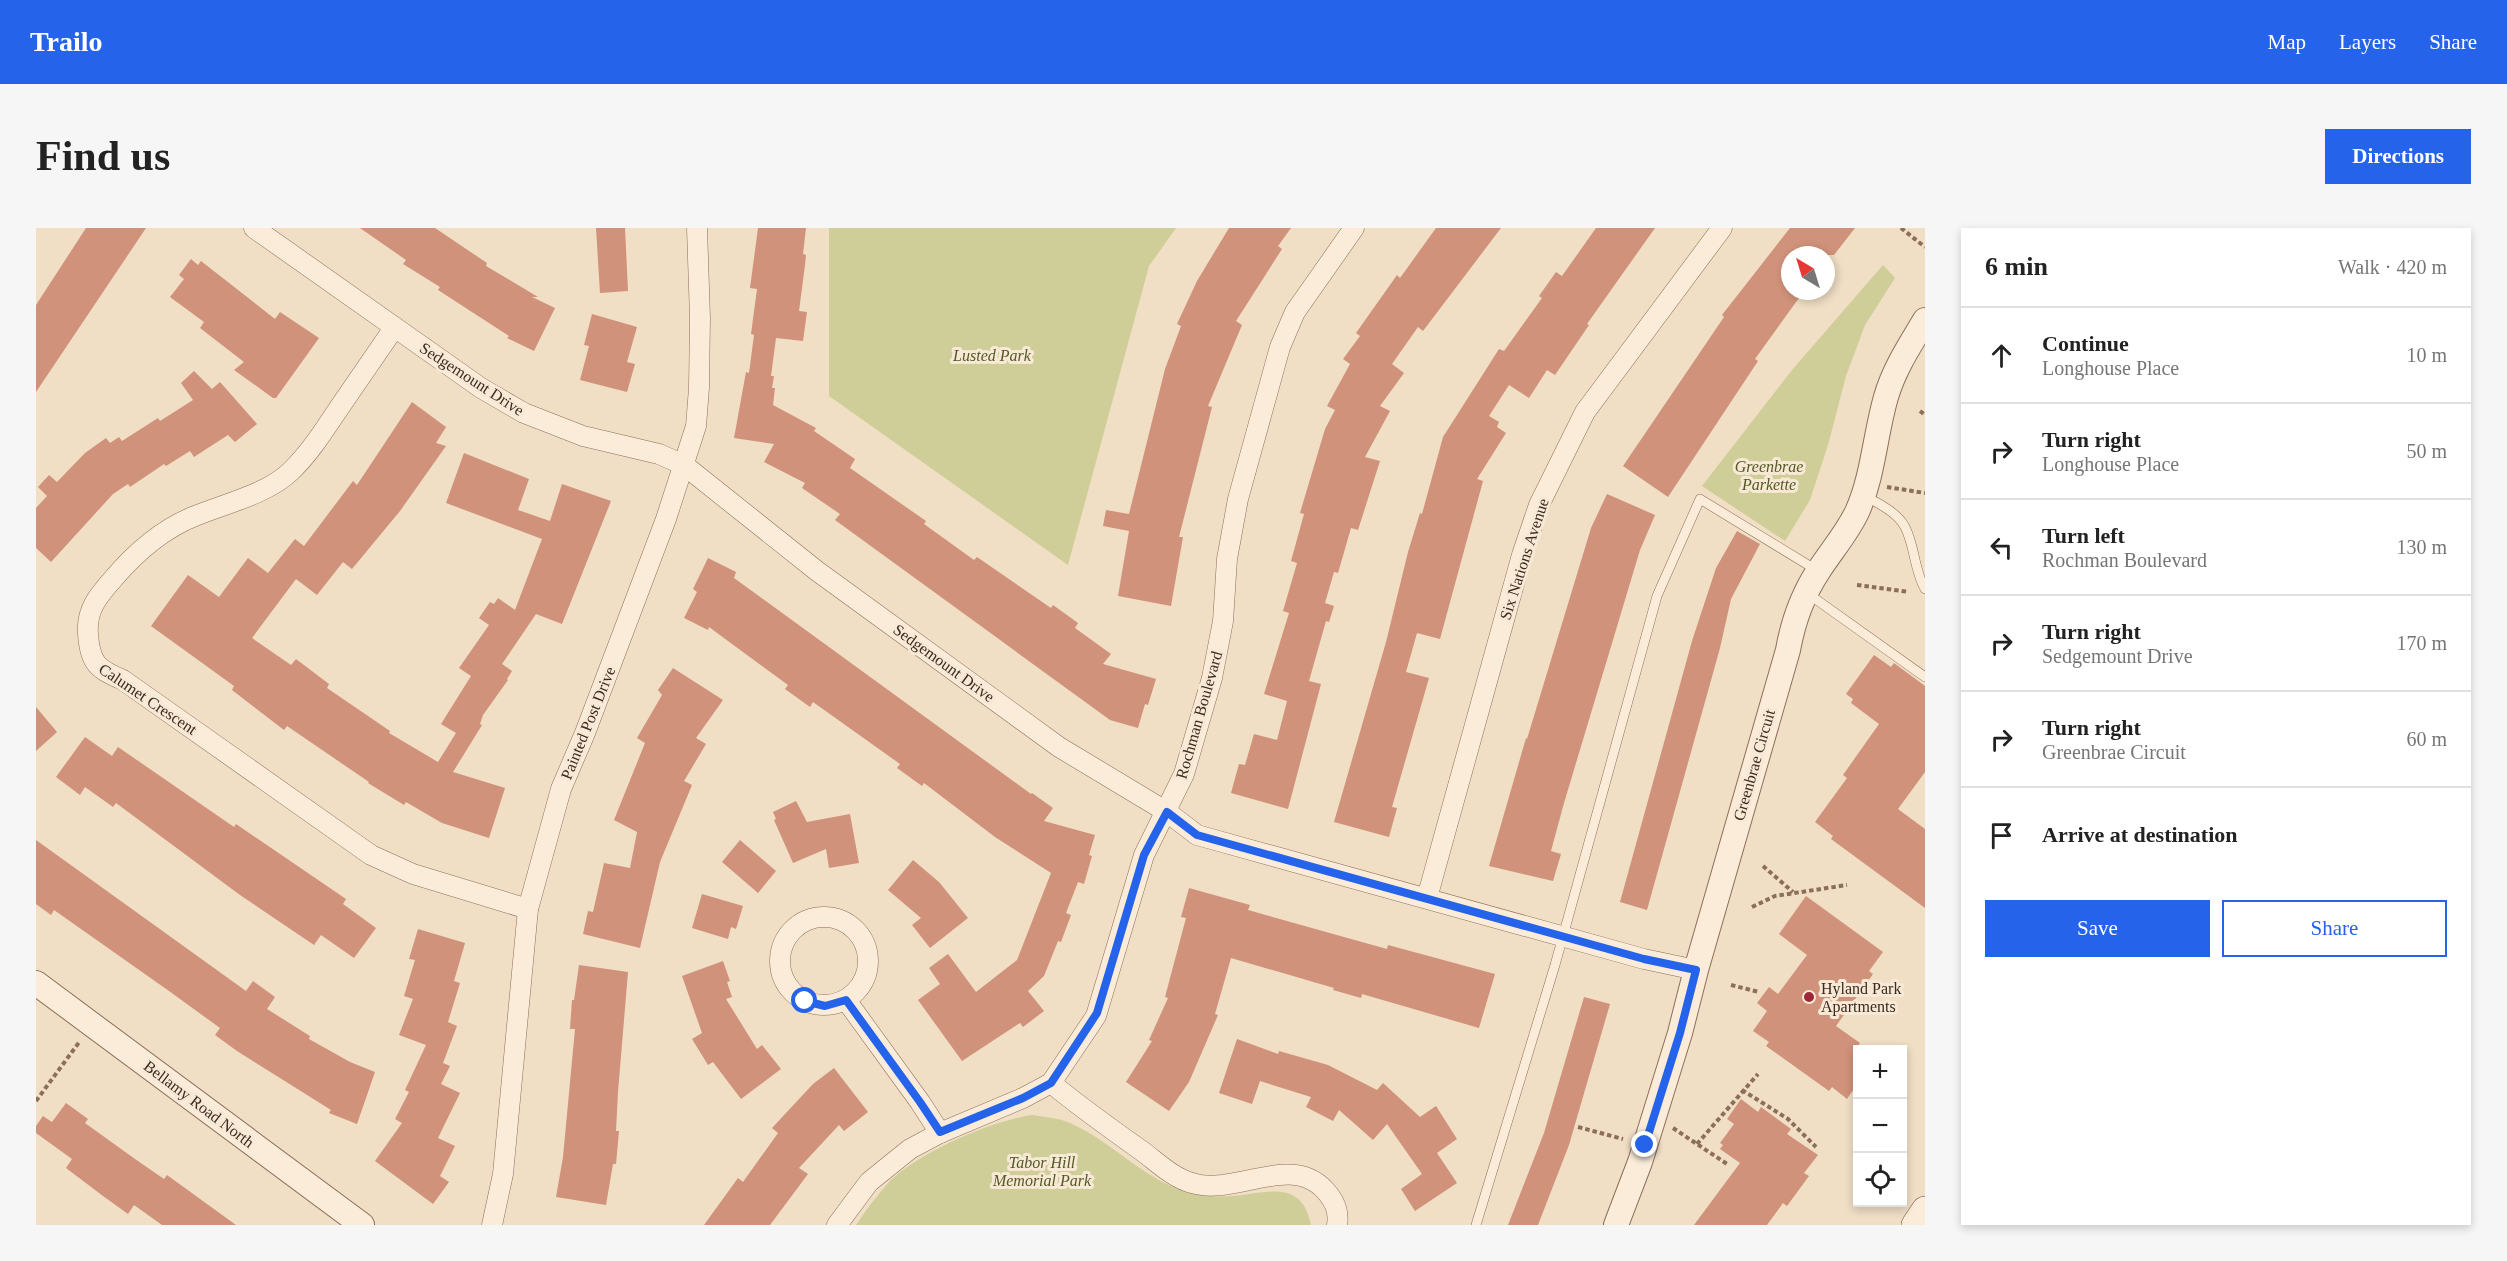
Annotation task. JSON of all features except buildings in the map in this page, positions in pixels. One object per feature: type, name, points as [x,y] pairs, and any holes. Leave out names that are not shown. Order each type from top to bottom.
[{"type":"main road","points":[[1915,1225],[1925,1210]]},
{"type":"street","name":"Sedgemount Drive","points":[[255,228],[481,388],[524,413],[583,435],[659,454],[684,465],[817,572],[1059,747],[1167,812],[1197,835],[1644,959],[1696,970]]},
{"type":"street","name":"Painted Post Drive","points":[[492,1225],[503,1174],[528,909],[561,789],[594,711],[666,519],[696,426],[700,318],[697,228]]},
{"type":"street","name":"Rochman Boulevard","points":[[837,1225],[881,1170],[910,1149],[940,1132],[1023,1098],[1051,1083],[1097,1013],[1144,855],[1184,774],[1212,678],[1223,621],[1227,559],[1238,499],[1280,347],[1295,312],[1354,228]]},
{"type":"street","name":"Six Nations Avenue","points":[[1427,898],[1522,555],[1539,505],[1585,412],[1722,228]]},
{"type":"street","name":"Greenbrae Circuit","points":[[1616,1225],[1655,1115],[1680,1033],[1793,626],[1813,582],[1858,511],[1887,394],[1898,365],[1914,344],[1925,320]]},
{"type":"street","name":"Calumet Crescent","points":[[394,328],[311,449],[288,474],[242,500],[193,516],[163,532],[134,555],[96,598],[88,616],[90,651],[93,661],[106,673],[123,680],[371,855],[413,874],[528,909]]},
{"type":"street","points":[[834,917],[853,927],[866,944],[869,965],[862,985],[846,1000],[825,1006],[805,1001],[788,987],[780,968],[782,946],[794,929],[812,918],[834,917]]},
{"type":"street","name":"Bellamy Road North","points":[[36,982],[362,1225]]},
{"type":"street","points":[[846,1000],[940,1132]]},
{"type":"street","points":[[1051,1083],[1163,1167],[1191,1183],[1222,1185],[1280,1174],[1308,1177],[1322,1187],[1336,1205],[1337,1225]]},
{"type":"lane","points":[[1864,489],[1905,525],[1915,564],[1925,589]]},
{"type":"lane","points":[[1476,1225],[1552,976],[1658,596],[1700,500],[1813,582],[1925,677]]},
{"type":"path","points":[[1901,228],[1925,247]]},
{"type":"path","points":[[1920,411],[1925,415]]},
{"type":"path","points":[[1864,489],[1925,493]]},
{"type":"path","points":[[1857,585],[1914,592]]},
{"type":"path","points":[[1763,866],[1794,893]]},
{"type":"path","points":[[1752,907],[1775,896],[1847,885]]},
{"type":"path","points":[[1731,985],[1759,992]]},
{"type":"path","points":[[36,1101],[93,1024]]},
{"type":"path","points":[[1697,1144],[1758,1074]]},
{"type":"path","points":[[1742,1090],[1788,1119],[1816,1147]]},
{"type":"path","points":[[1655,1115],[1727,1164]]},
{"type":"path","points":[[1578,1127],[1645,1145]]},
{"type":"green space","name":"Lusted Park","points":[[829,228],[1176,228],[1149,266],[1068,565],[829,396]]},
{"type":"green space","name":"Greenbrae Parkette","points":[[1883,265],[1895,278],[1865,325],[1846,376],[1828,445],[1810,500],[1785,541],[1702,486],[1792,370]]},
{"type":"green space","name":"Tabor Hill Memorial Park","points":[[1032,1115],[1057,1119],[1088,1132],[1147,1173],[1178,1189],[1208,1196],[1237,1196],[1276,1191],[1294,1196],[1302,1202],[1311,1225],[856,1225],[890,1181],[919,1159],[977,1131],[1015,1118]]},
{"type":"place","name":"Hyland Park Apartments","points":[[1809,997]]},
{"type":"route","points":[[805,1001],[825,1006],[846,1000],[940,1132],[1023,1098],[1051,1083],[1097,1013],[1144,855],[1167,812],[1197,835],[1644,959],[1696,970],[1665,1085],[1645,1145]]}]
